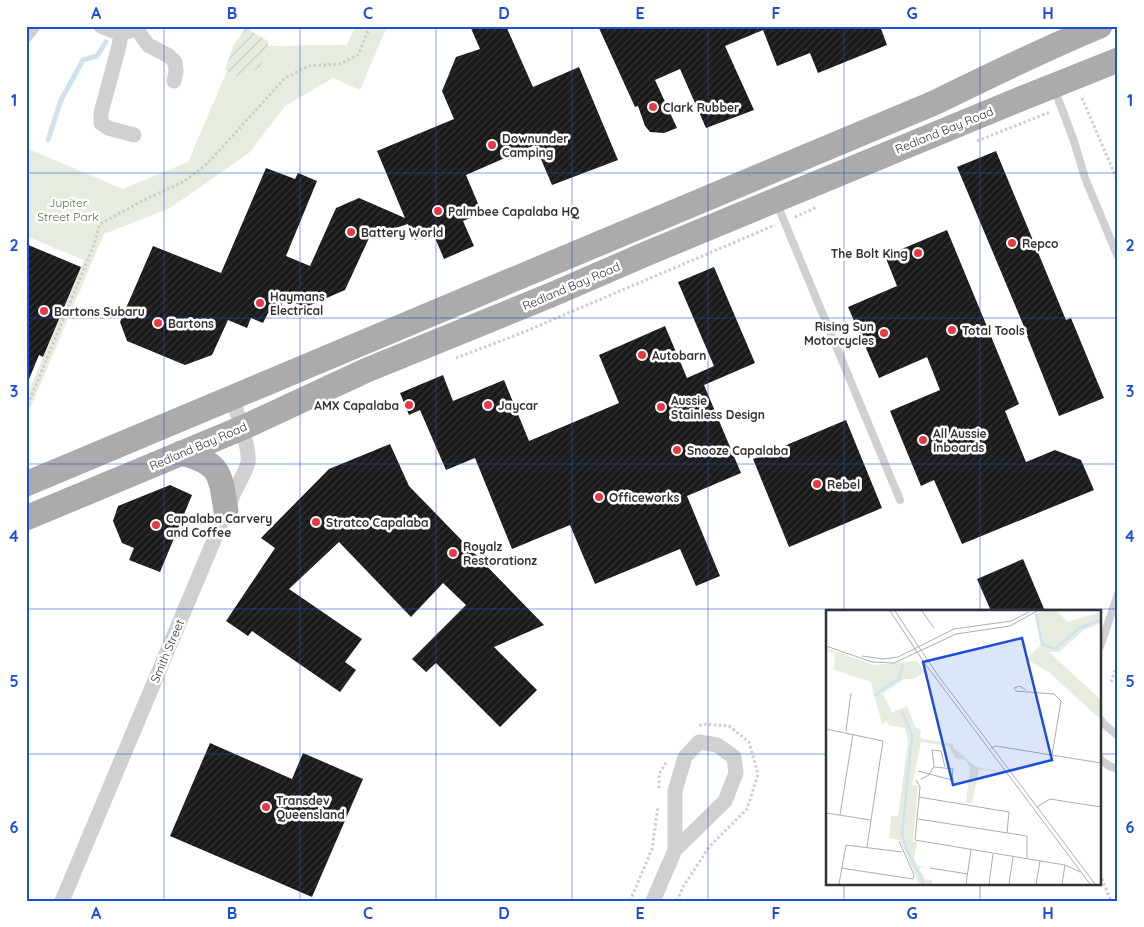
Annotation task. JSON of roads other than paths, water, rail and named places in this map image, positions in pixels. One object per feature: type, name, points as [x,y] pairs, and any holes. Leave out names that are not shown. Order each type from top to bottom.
[{"type":"main road","points":[[26,484],[934,103],[1070,38],[1100,26]]},
{"type":"main road","name":"Redland Bay Road","points":[[26,518],[242,428],[367,370],[551,295],[780,211],[1004,106],[1057,97],[1118,60]]},
{"type":"main road","points":[[765,174],[780,211]]},
{"type":"main road","points":[[181,453],[198,457],[208,462],[216,470],[220,478],[226,510]]},
{"type":"street","points":[[26,35],[33,26]]},
{"type":"street","points":[[101,26],[121,34],[137,27],[148,45],[176,62],[174,81]]},
{"type":"street","points":[[121,34],[100,113],[101,123],[108,128],[134,135]]},
{"type":"street","name":"Smith Street","points":[[62,901],[247,464],[248,455],[242,428],[232,398]]},
{"type":"street","points":[[653,901],[674,850],[675,791],[685,757],[698,742],[717,745],[734,757],[736,773],[729,792],[725,801],[674,850]]},
{"type":"lane","points":[[1057,97],[1074,141],[1085,178],[1118,257]]},
{"type":"lane","points":[[780,211],[900,500]]},
{"type":"lane","points":[[1102,640],[1118,594]]},
{"type":"lane","points":[[1102,721],[1118,736]]},
{"type":"lane","points":[[1102,760],[1118,769]]},
{"type":"waterway","points":[[48,140],[61,100],[83,60],[97,56],[106,42]]},
{"type":"place","name":"Clark Rubber","points":[[653,107]]},
{"type":"place","name":"Downunder Camping","points":[[492,145]]},
{"type":"place","name":"Palmbee Capalaba HQ","points":[[438,211]]},
{"type":"place","name":"Battery World","points":[[351,232]]},
{"type":"place","name":"Repco","points":[[1012,243]]},
{"type":"place","name":"The Bolt King","points":[[918,253]]},
{"type":"place","name":"Haymans Electrical","points":[[260,303]]},
{"type":"place","name":"Bartons Subaru","points":[[44,311]]},
{"type":"place","name":"Bartons","points":[[158,323]]},
{"type":"place","name":"Total Tools","points":[[952,330]]},
{"type":"place","name":"Rising Sun Motorcycles","points":[[884,333]]},
{"type":"place","name":"Autobarn","points":[[642,355]]},
{"type":"place","name":"AMX Capalaba","points":[[409,405]]},
{"type":"place","name":"Jaycar","points":[[488,405]]},
{"type":"place","name":"Aussie Stainless Design","points":[[661,407]]},
{"type":"place","name":"All Aussie Inboards","points":[[923,440]]},
{"type":"place","name":"Snooze Capalaba","points":[[677,450]]},
{"type":"place","name":"Rebel","points":[[817,484]]},
{"type":"place","name":"Officeworks","points":[[599,497]]},
{"type":"place","name":"Stratco Capalaba","points":[[316,522]]},
{"type":"place","name":"Capalaba Carvery and Coffee","points":[[156,525]]},
{"type":"place","name":"Royalz Restorationz","points":[[453,553]]},
{"type":"place","name":"Transdev Queensland","points":[[266,807]]},
{"type":"park label","name":"Jupiter Street Park","points":[[68,209]]}]
